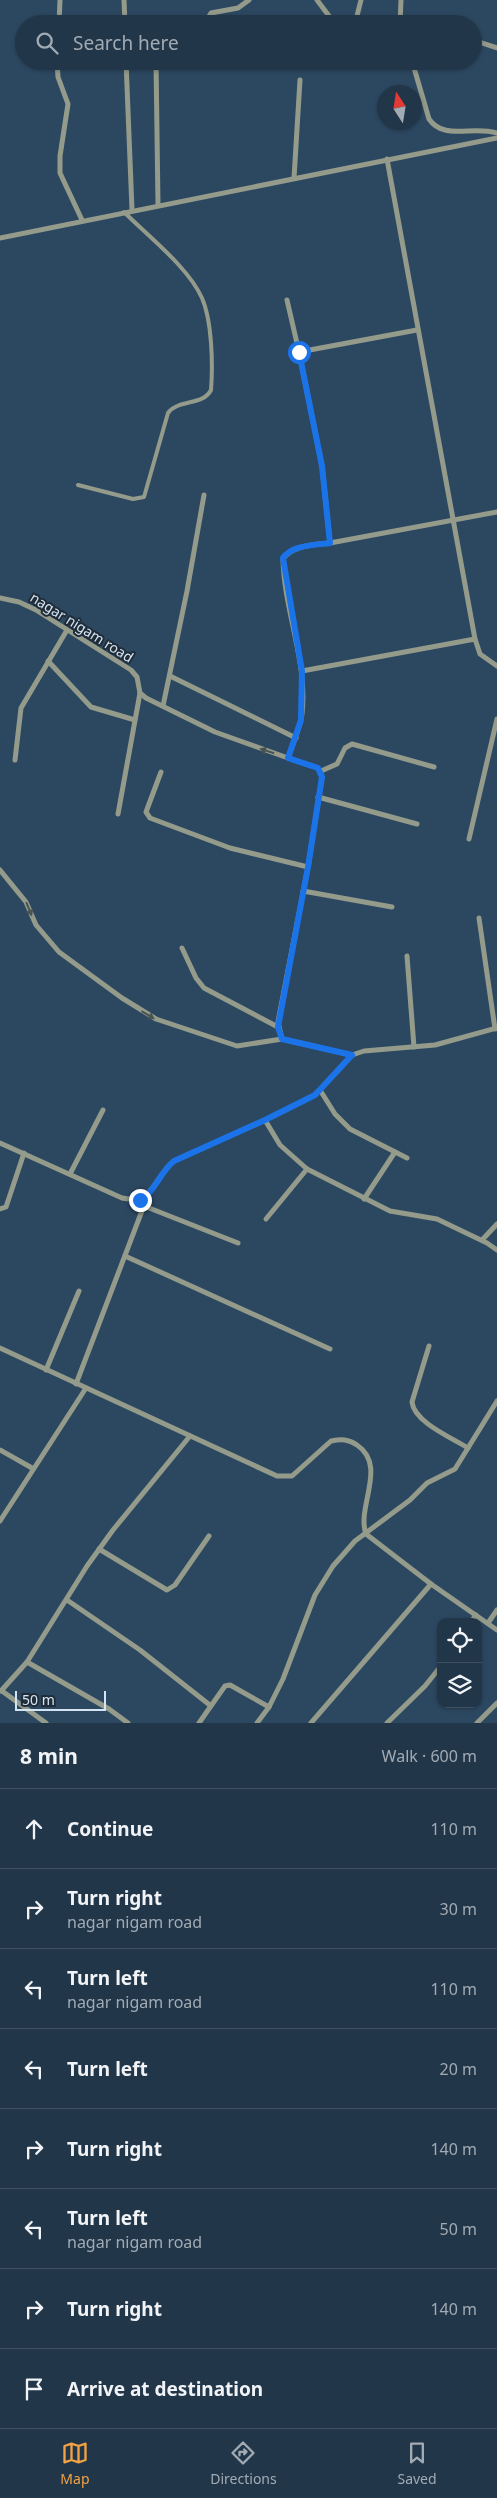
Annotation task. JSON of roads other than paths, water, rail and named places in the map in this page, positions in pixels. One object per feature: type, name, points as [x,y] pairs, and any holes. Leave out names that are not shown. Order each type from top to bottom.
[{"type":"street","points":[[59,15],[60,0]]},
{"type":"street","points":[[124,0],[125,15]]},
{"type":"street","points":[[210,15],[211,13],[238,8],[249,0]]},
{"type":"street","points":[[317,0],[328,15]]},
{"type":"street","points":[[357,15],[361,0]]},
{"type":"street","points":[[400,15],[401,0]]},
{"type":"street","points":[[482,43],[497,48]]},
{"type":"street","points":[[58,70],[58,77],[68,104],[60,156],[60,173],[82,220]]},
{"type":"street","points":[[126,70],[132,210]]},
{"type":"street","points":[[156,70],[158,205]]},
{"type":"street","points":[[415,70],[429,119],[434,127],[440,131],[479,130],[497,133]]},
{"type":"street","points":[[294,178],[300,80]]},
{"type":"street","points":[[0,238],[497,138]]},
{"type":"street","points":[[387,159],[475,639],[480,654],[497,666]]},
{"type":"street","points":[[287,300],[322,466],[330,543]]},
{"type":"street","points":[[299,352],[418,330]]},
{"type":"street","points":[[163,706],[204,495]]},
{"type":"street","points":[[288,758],[296,738],[302,714],[302,671],[283,558],[287,552],[294,549],[497,512]]},
{"type":"street","name":"nagar nigam road","points":[[0,598],[20,602],[134,673],[139,682],[140,693]]},
{"type":"street","points":[[15,760],[21,708],[67,630]]},
{"type":"street","points":[[302,671],[475,639]]},
{"type":"street","points":[[48,661],[79,697],[91,707],[135,720]]},
{"type":"street","points":[[170,676],[296,738]]},
{"type":"street","points":[[118,814],[140,693],[216,732],[313,765],[321,772]]},
{"type":"street","points":[[468,839],[497,719]]},
{"type":"street","points":[[321,772],[337,764],[345,748],[352,744],[434,767]]},
{"type":"street","points":[[160,772],[146,812],[150,818],[244,852],[308,867]]},
{"type":"street","points":[[282,1039],[278,1027],[308,867],[321,772]]},
{"type":"street","points":[[318,797],[417,824]]},
{"type":"street","points":[[0,870],[26,902],[36,925],[59,952],[145,1013],[166,1024],[206,1034],[231,1045],[242,1046],[282,1039],[352,1055]]},
{"type":"street","points":[[303,891],[392,907]]},
{"type":"street","points":[[76,1384],[148,1196],[165,1168],[174,1161],[265,1120],[320,1090],[352,1055],[364,1051],[435,1045],[496,1029],[479,918]]},
{"type":"street","points":[[182,948],[196,978],[204,988],[278,1027]]},
{"type":"street","points":[[407,956],[414,1048]]},
{"type":"street","points":[[320,1090],[335,1114],[350,1129],[407,1158]]},
{"type":"street","points":[[70,1174],[104,1110]]},
{"type":"street","points":[[265,1120],[280,1146],[307,1169],[390,1211],[437,1219],[482,1240],[497,1250]]},
{"type":"street","points":[[0,1143],[122,1198],[133,1200],[148,1196]]},
{"type":"street","points":[[364,1199],[395,1152]]},
{"type":"street","points":[[0,1210],[6,1207],[24,1153]]},
{"type":"street","points":[[266,1219],[307,1169]]},
{"type":"street","points":[[144,1206],[238,1243]]},
{"type":"street","points":[[482,1240],[497,1224]]},
{"type":"street","points":[[125,1256],[330,1349]]},
{"type":"street","points":[[46,1370],[79,1291]]},
{"type":"street","points":[[429,1346],[412,1402],[413,1409],[420,1418],[468,1448]]},
{"type":"street","points":[[0,1348],[277,1476],[284,1477],[297,1472],[320,1448],[331,1441],[350,1440],[362,1448],[368,1458],[370,1467],[371,1487],[363,1516],[366,1534],[497,1630]]},
{"type":"street","points":[[0,1520],[32,1468],[86,1388]]},
{"type":"street","points":[[257,1723],[269,1707],[283,1679],[311,1604],[323,1579],[356,1541],[427,1483],[455,1469],[497,1401]]},
{"type":"street","points":[[46,1723],[1,1692],[27,1662],[99,1549],[190,1436]]},
{"type":"street","points":[[0,1450],[32,1468]]},
{"type":"street","points":[[99,1549],[167,1590],[175,1585],[209,1536]]},
{"type":"street","points":[[311,1723],[432,1584]]},
{"type":"street","points":[[67,1600],[140,1650],[211,1706]]},
{"type":"street","points":[[488,1623],[497,1610]]},
{"type":"street","points":[[27,1662],[109,1709],[128,1723]]},
{"type":"street","points":[[387,1723],[437,1670]]},
{"type":"street","points":[[199,1723],[225,1686],[230,1685],[269,1707]]},
{"type":"street","points":[[477,1723],[497,1703]]},
{"type":"lane","points":[[78,485],[133,499],[144,498],[168,413],[176,406],[203,398],[208,395],[210,390],[209,321],[201,296],[177,266],[124,212]]}]
